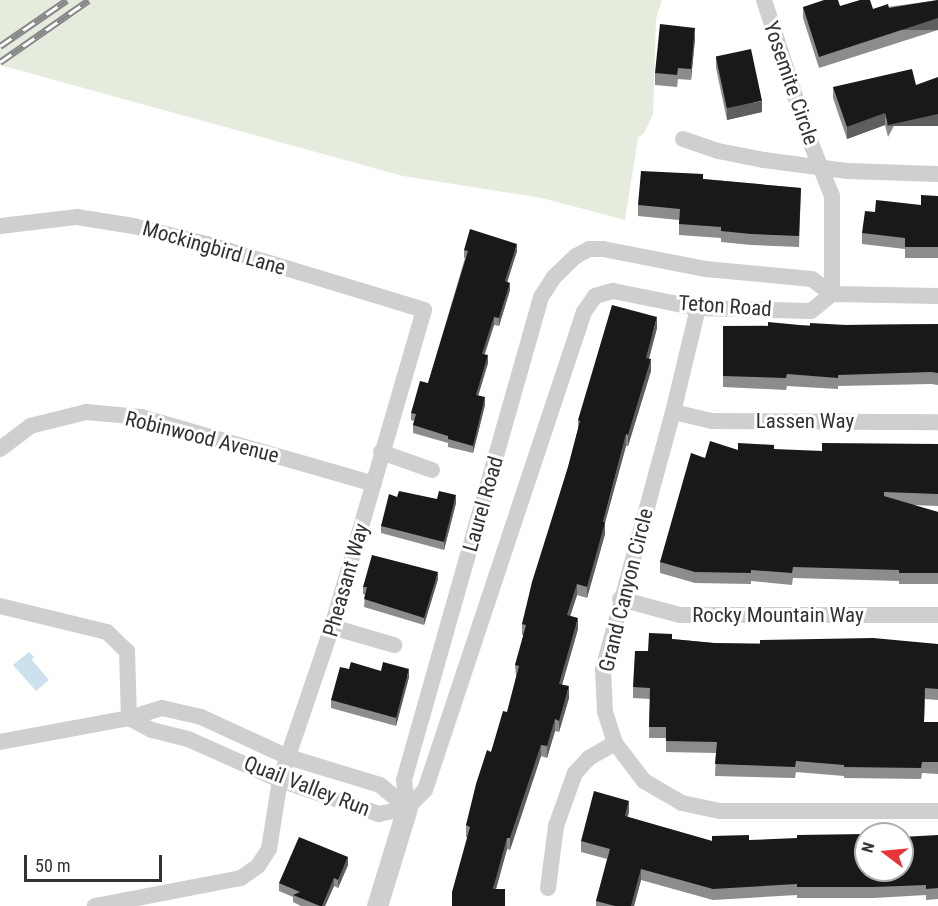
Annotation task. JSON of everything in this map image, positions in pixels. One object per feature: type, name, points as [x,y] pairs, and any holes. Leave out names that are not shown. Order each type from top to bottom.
[{"type":"street","name":"Yosemite Circle","points":[[764,0],[832,196],[832,294]]},
{"type":"street","points":[[683,139],[718,152],[820,166]]},
{"type":"street","name":"Yosemite Circle","points":[[820,166],[848,171],[938,174]]},
{"type":"street","name":"Mockingbird Lane","points":[[0,226],[77,217],[133,226],[207,244],[424,310]]},
{"type":"street","name":"Laurel Road","points":[[377,906],[407,808],[404,780],[542,297],[554,277],[576,256],[589,249],[620,253]]},
{"type":"street","name":"Teton Road","points":[[613,291],[698,308],[811,311],[832,294],[812,279],[706,269],[620,253]]},
{"type":"street","name":"Laurel Road","points":[[407,808],[425,790],[584,312],[595,296],[613,291]]},
{"type":"street","points":[[832,294],[938,296]]},
{"type":"street","name":"Grand Canyon Circle","points":[[698,308],[674,412],[620,599],[603,669],[605,712],[615,743],[644,781],[682,803],[720,811],[938,811]]},
{"type":"street","name":"Pheasant Way","points":[[95,906],[241,878],[258,866],[269,849],[280,780],[332,627],[424,310]]},
{"type":"street","name":"Robinwood Avenue","points":[[0,450],[30,426],[86,412],[130,416],[374,483]]},
{"type":"street","name":"Lassen Way","points":[[674,412],[712,421],[938,422]]},
{"type":"street","points":[[381,452],[432,470]]},
{"type":"street","name":"Rocky Mountain Way","points":[[620,599],[680,615],[938,615]]},
{"type":"street","points":[[0,606],[107,632],[127,651],[129,718]]},
{"type":"street","points":[[332,627],[394,645]]},
{"type":"street","name":"Quail Valley Run","points":[[0,742],[129,718],[162,708],[201,717],[288,758],[380,785],[407,808]]},
{"type":"street","name":"Quail Valley Run","points":[[129,718],[152,730],[188,739],[280,780],[379,814],[407,808]]},
{"type":"street","points":[[548,888],[556,825],[575,773],[589,758],[615,743]]},
{"type":"shaded area","points":[[0,0],[662,0],[656,19],[653,114],[644,133],[638,138],[625,220],[542,198],[403,176],[0,65]]},
{"type":"water","points":[[29,652],[34,657],[32,660],[49,680],[36,691],[13,665]]},
{"type":"building","points":[[824,0],[838,0],[840,6],[860,0],[870,0],[873,9],[888,4],[889,8],[938,0],[938,18],[819,57],[803,7]]},
{"type":"building","points":[[660,24],[695,28],[691,69],[678,68],[677,75],[655,73]]},
{"type":"building","points":[[751,49],[762,101],[727,108],[716,56]]},
{"type":"building","points":[[912,69],[916,85],[938,77],[938,114],[888,125],[885,113],[847,127],[833,87]]},
{"type":"building","points":[[641,171],[703,174],[703,179],[801,188],[799,236],[721,231],[721,227],[679,224],[680,209],[638,205]]},
{"type":"building","points":[[921,195],[938,196],[938,247],[905,247],[905,238],[862,233],[865,211],[875,212],[876,200],[921,205]]},
{"type":"building","points":[[470,229],[517,244],[505,281],[510,283],[499,318],[494,317],[482,354],[488,355],[476,395],[485,397],[473,446],[413,425],[416,414],[411,413],[420,381],[428,383],[468,251],[464,250]]},
{"type":"building","points":[[612,305],[657,317],[646,358],[651,359],[628,435],[626,434],[587,587],[577,584],[567,615],[578,618],[559,684],[569,686],[559,721],[555,719],[547,746],[541,745],[510,838],[507,838],[493,889],[505,889],[505,906],[452,906],[452,892],[470,827],[466,825],[476,784],[487,750],[491,752],[503,711],[507,712],[519,666],[515,665],[526,625],[522,624],[532,582],[568,467],[580,421],[578,420]]},
{"type":"building","points":[[768,322],[810,326],[810,323],[938,324],[938,373],[838,375],[838,378],[787,374],[786,378],[723,376],[723,326],[768,326]]},
{"type":"building","points":[[710,441],[738,450],[738,443],[774,445],[774,449],[822,451],[822,443],[938,444],[938,494],[884,492],[884,496],[938,512],[938,573],[793,567],[792,573],[751,570],[751,573],[695,572],[660,562],[691,453],[705,458]]},
{"type":"building","points":[[399,491],[437,499],[439,491],[456,495],[444,542],[381,526],[389,494],[397,497]]},
{"type":"building","points":[[372,555],[438,572],[424,618],[364,599],[367,587],[363,587]]},
{"type":"building","points":[[649,633],[672,634],[672,639],[714,643],[760,644],[760,640],[873,638],[938,644],[938,689],[925,688],[924,722],[938,722],[938,762],[922,762],[921,768],[844,767],[844,765],[796,761],[795,767],[715,764],[717,742],[666,741],[666,727],[649,727],[650,688],[633,687],[635,651],[648,651]]},
{"type":"building","points":[[351,662],[381,671],[383,662],[409,669],[396,718],[331,700],[340,667],[349,669]]},
{"type":"building","points":[[594,791],[629,801],[625,816],[712,841],[712,836],[749,835],[749,840],[797,838],[797,835],[854,834],[854,882],[914,882],[914,836],[938,835],[938,888],[926,889],[926,885],[797,887],[797,884],[713,889],[641,869],[631,906],[615,906],[596,901],[610,849],[581,841]]},
{"type":"building","points":[[299,837],[348,857],[338,880],[334,878],[322,906],[293,895],[300,892],[279,883]]},
{"type":"railway","points":[[0,46],[67,0]]},
{"type":"railway","points":[[0,62],[89,0]]}]
